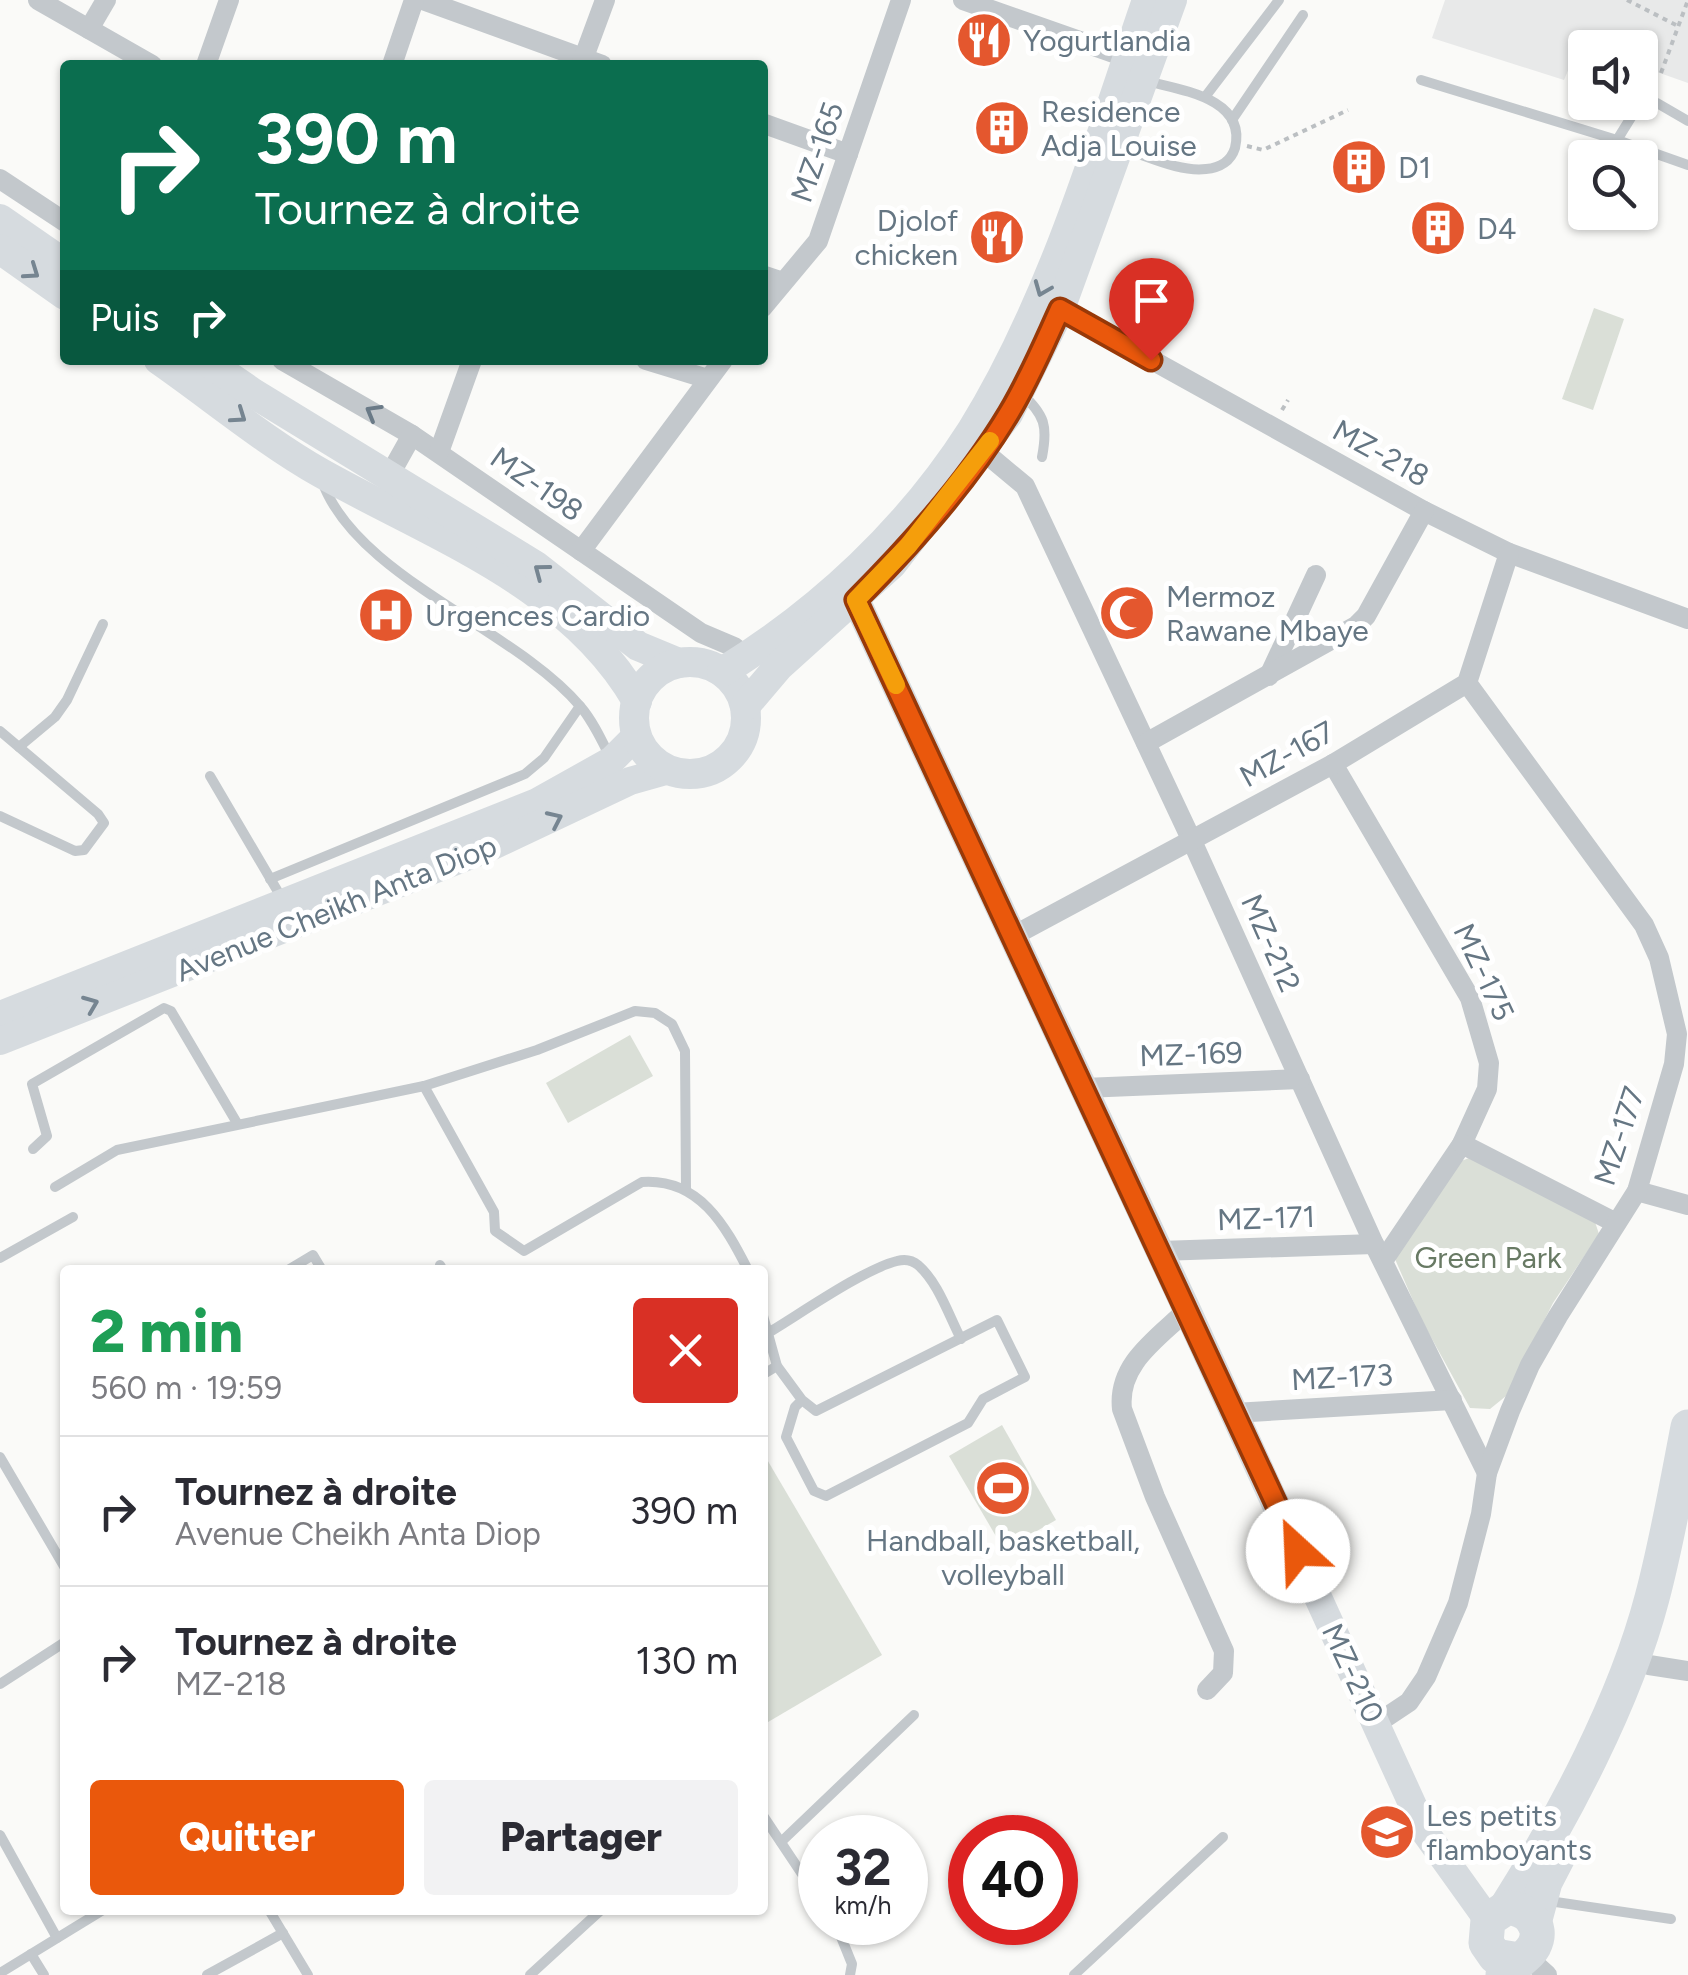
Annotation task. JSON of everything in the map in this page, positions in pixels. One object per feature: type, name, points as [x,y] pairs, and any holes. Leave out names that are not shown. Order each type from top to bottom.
[{"type":"highway","points":[[1513,1943],[1531,1867],[1629,1665],[1652,1599],[1688,1426]]},
{"type":"highway","points":[[1513,1943],[1590,1797],[1649,1665],[1671,1604],[1688,1530]]},
{"type":"main road","points":[[744,706],[787,658],[856,600],[908,546],[983,450],[1020,392],[1060,309],[1118,147],[1148,0]]},
{"type":"main road","points":[[214,365],[536,566],[638,646],[680,663],[735,664],[805,617],[855,572],[930,487],[972,430],[1011,358],[1135,69],[1172,0]]},
{"type":"main road","points":[[0,219],[60,261]]},
{"type":"main road","points":[[0,249],[60,291]]},
{"type":"main road","points":[[166,365],[318,472],[504,572],[568,620],[607,656],[637,701]]},
{"type":"main road","points":[[680,663],[653,676],[637,701],[637,735],[644,750],[669,770],[686,774],[720,766],[742,740],[746,723],[735,664]]},
{"type":"street","points":[[38,0],[143,60]]},
{"type":"street","points":[[89,30],[106,0]]},
{"type":"street","points":[[208,60],[229,0]]},
{"type":"street","points":[[394,60],[414,0]]},
{"type":"street","points":[[423,0],[580,60]]},
{"type":"street","points":[[589,60],[604,0]]},
{"type":"street","name":"MZ-165","points":[[772,278],[818,241],[902,0]]},
{"type":"street","points":[[963,0],[1135,69]]},
{"type":"street","points":[[768,126],[848,154]]},
{"type":"street","points":[[0,179],[60,219]]},
{"type":"street","name":"MZ-218","points":[[1060,309],[1424,511],[1510,553],[1688,619]]},
{"type":"street","name":"MZ-198","points":[[294,365],[438,452],[701,633],[734,647],[735,664]]},
{"type":"street","points":[[438,452],[470,365]]},
{"type":"street","points":[[662,365],[708,379]]},
{"type":"street","points":[[581,551],[718,365]]},
{"type":"street","points":[[389,476],[412,435]]},
{"type":"street","name":"MZ-212","points":[[983,450],[1025,486],[1192,840],[1378,1252],[1487,1473]]},
{"type":"street","points":[[1146,743],[1356,626],[1366,616],[1424,511]]},
{"type":"street","points":[[1467,682],[1510,553]]},
{"type":"street","points":[[1269,676],[1316,575]]},
{"type":"street","name":"MZ-210","points":[[856,600],[1160,1251],[1425,1832],[1513,1943]]},
{"type":"street","name":"MZ-167","points":[[1013,936],[1333,764],[1467,682]]},
{"type":"street","name":"MZ-177","points":[[1376,1724],[1409,1702],[1426,1677],[1458,1603],[1481,1514],[1487,1473],[1530,1365],[1638,1191],[1681,1065],[1659,958],[1644,924],[1467,682]]},
{"type":"street","name":"Avenue Cheikh Anta Diop","points":[[0,1015],[278,891],[537,802],[612,760],[637,735]]},
{"type":"street","name":"MZ-175","points":[[1333,764],[1443,949],[1477,1016],[1489,1063],[1487,1089],[1462,1144],[1378,1252]]},
{"type":"street","name":"Avenue Cheikh Anta Diop","points":[[0,1040],[484,850],[630,782],[669,770]]},
{"type":"street","name":"MZ-169","points":[[1084,1088],[1300,1080]]},
{"type":"street","points":[[1462,1144],[1616,1223]]},
{"type":"street","points":[[1638,1191],[1688,1205]]},
{"type":"street","name":"MZ-171","points":[[1160,1251],[1378,1252]]},
{"type":"street","points":[[1187,1310],[1128,1369],[1121,1397],[1155,1497],[1224,1652],[1224,1672],[1207,1690]]},
{"type":"street","name":"MZ-173","points":[[1234,1413],[1452,1400]]},
{"type":"street","points":[[1649,1665],[1688,1671]]},
{"type":"lane","points":[[1205,97],[1280,0]]},
{"type":"lane","points":[[1232,120],[1303,15]]},
{"type":"lane","points":[[1118,147],[1196,170],[1226,163],[1235,144],[1232,120],[1220,106],[1135,69]]},
{"type":"lane","points":[[1421,80],[1617,140],[1640,103],[1657,103],[1688,121]]},
{"type":"lane","points":[[1658,154],[1688,165]]},
{"type":"lane","points":[[1020,392],[1038,410],[1047,429],[1042,458]]},
{"type":"lane","points":[[318,472],[326,494],[366,544],[513,648],[580,706],[612,760]]},
{"type":"lane","points":[[19,747],[56,717],[68,700],[102,624]]},
{"type":"lane","points":[[210,776],[278,891],[525,774],[544,758],[580,706]]},
{"type":"lane","points":[[0,731],[104,823],[84,850],[75,851],[0,816]]},
{"type":"lane","points":[[33,1150],[47,1136],[32,1084],[164,1008],[171,1011],[237,1123]]},
{"type":"lane","points":[[56,1187],[116,1150],[424,1086],[538,1050],[635,1010],[656,1013],[672,1024],[685,1051],[686,1190]]},
{"type":"lane","points":[[424,1086],[494,1212],[495,1231],[524,1251],[642,1182],[664,1180],[686,1190],[710,1210],[745,1265]]},
{"type":"lane","points":[[0,1258],[73,1216]]},
{"type":"lane","points":[[297,1265],[314,1256],[319,1265]]},
{"type":"lane","points":[[802,1400],[795,1407],[786,1437],[814,1491],[826,1496],[968,1423],[984,1399],[1025,1377],[997,1320],[961,1339],[816,1411],[802,1400],[778,1366],[768,1332],[866,1276],[894,1262],[908,1260],[919,1266],[934,1287],[961,1339]]},
{"type":"lane","points":[[768,1372],[778,1366]]},
{"type":"lane","points":[[0,1457],[5,1476],[60,1560]]},
{"type":"lane","points":[[0,1684],[60,1645]]},
{"type":"lane","points":[[781,1842],[914,1715]]},
{"type":"lane","points":[[768,1823],[798,1868]]},
{"type":"lane","points":[[0,1836],[57,1938]]},
{"type":"lane","points":[[1074,1975],[1223,1837]]},
{"type":"lane","points":[[0,1973],[95,1915]]},
{"type":"lane","points":[[272,1915],[308,1975]]},
{"type":"lane","points":[[530,1975],[595,1915]]},
{"type":"lane","points":[[1513,1943],[1671,1920]]},
{"type":"lane","points":[[208,1975],[283,1933]]},
{"type":"lane","points":[[844,1945],[852,1964],[850,1975]]},
{"type":"lane","points":[[30,1954],[44,1975]]},
{"type":"path","points":[[1627,0],[1678,26]]},
{"type":"path","points":[[1661,74],[1688,0]]},
{"type":"path","points":[[1235,144],[1263,150],[1348,110]]},
{"type":"shaded area","points":[[1445,0],[1688,0],[1688,83],[1658,72],[1658,30],[1568,30],[1568,71],[1564,80],[1432,38]]},
{"type":"green space","points":[[1594,308],[1624,319],[1593,410],[1562,399]]},
{"type":"green space","points":[[630,1035],[653,1076],[568,1123],[546,1083]]},
{"type":"green space","name":"Green Park","points":[[1469,1158],[1593,1216],[1599,1234],[1553,1303],[1506,1396],[1490,1409],[1470,1408],[1421,1319],[1395,1259],[1456,1163]]},
{"type":"green space","name":"Handball, basketball, volleyball","points":[[1002,1425],[1056,1520],[1004,1550],[949,1456]]},
{"type":"green space","points":[[768,1461],[882,1655],[768,1722]]},
{"type":"slow traffic","points":[[896,685],[856,600],[908,546],[990,441]]},
{"type":"place","name":"Yogurtlandia","points":[[984,40]]},
{"type":"place","name":"Residence Adja Louise","points":[[1002,128]]},
{"type":"place","name":"D1","points":[[1359,167]]},
{"type":"place","name":"D4","points":[[1438,228]]},
{"type":"place","name":"Djolof chicken","points":[[997,237]]},
{"type":"place","name":"Mermoz Rawane Mbaye","points":[[1127,613]]},
{"type":"place","name":"Urgences Cardio","points":[[386,615]]},
{"type":"place","name":"Handball, basketball, volleyball","points":[[1003,1488]]},
{"type":"place","name":"Les petits flamboyants","points":[[1387,1832]]},
{"type":"route","points":[[1151,360],[1060,309],[1008,414],[983,450],[908,546],[856,600],[1298,1551]]}]
